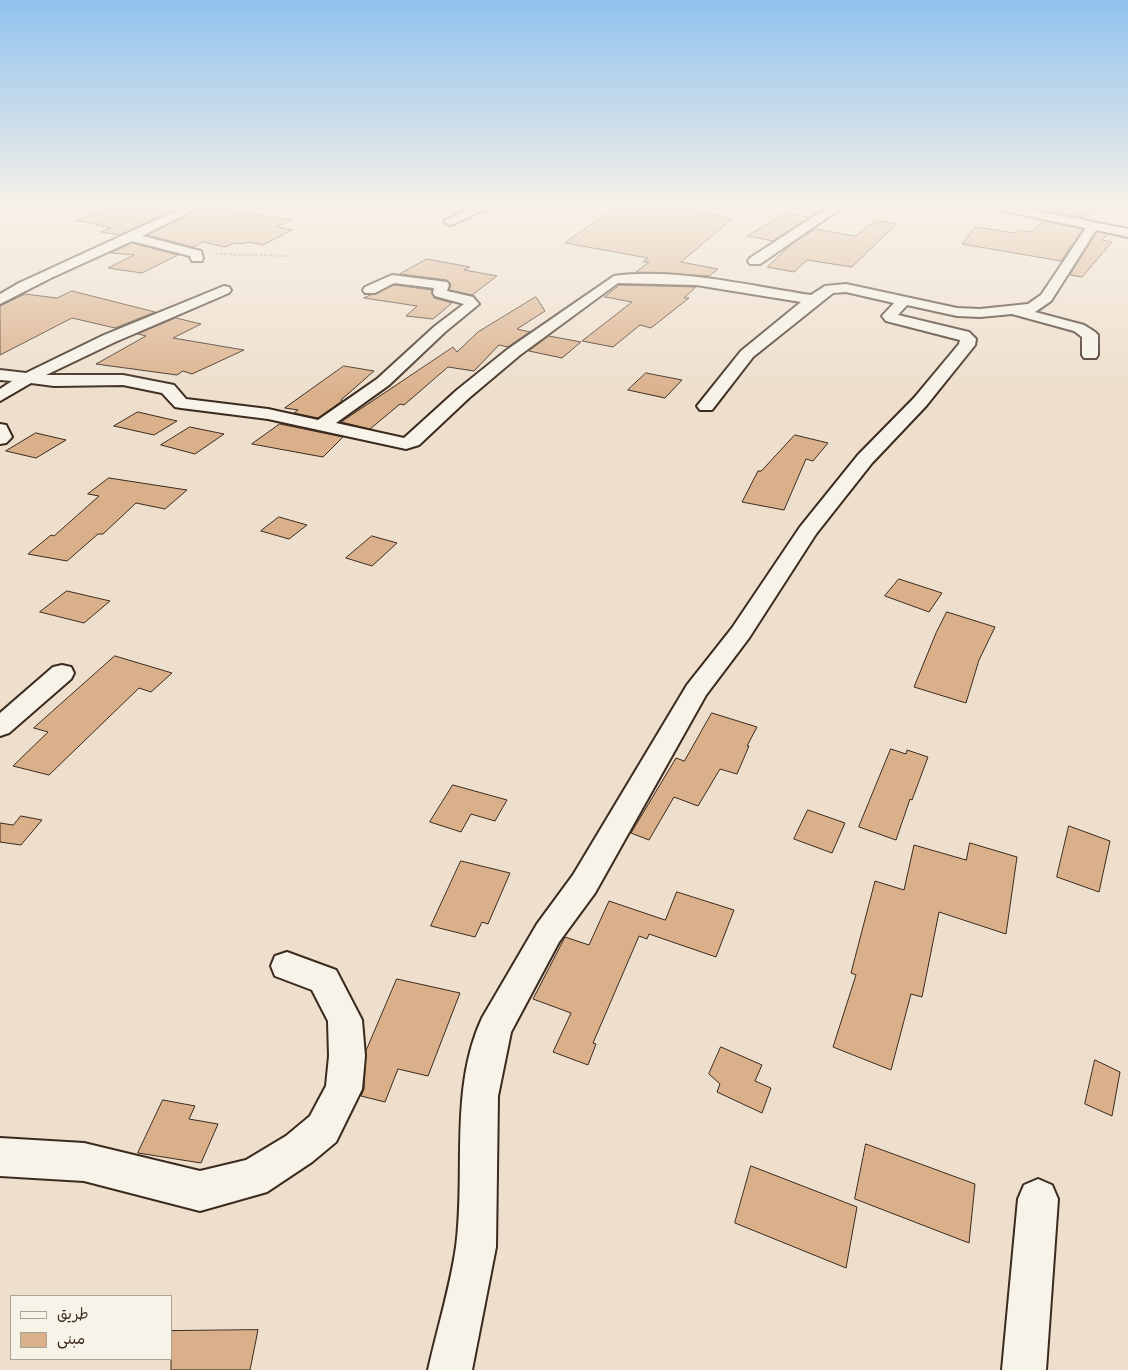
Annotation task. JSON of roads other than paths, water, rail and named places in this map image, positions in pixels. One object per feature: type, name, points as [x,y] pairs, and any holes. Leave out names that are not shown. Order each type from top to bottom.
[{"type":"street","points":[[0,300],[63,268]]},
{"type":"street","points":[[706,406],[747,354],[813,300],[830,289],[837,287],[870,292],[957,312],[980,313],[1032,308],[1046,298],[1066,268]]},
{"type":"street","points":[[0,375],[54,381],[123,380],[168,389],[181,403],[268,414],[400,444],[413,441],[462,394],[514,352],[614,280],[627,278],[696,281],[813,300]]},
{"type":"street","points":[[321,426],[383,382],[440,329],[472,304],[468,300],[440,293],[442,285],[438,284],[392,279],[370,290]]},
{"type":"street","points":[[0,396],[27,378],[68,358],[224,290]]},
{"type":"street","points":[[450,1370],[476,1247],[480,1096],[494,1029],[548,933],[584,884],[696,691],[741,632],[807,531],[865,459],[920,402],[967,345],[968,339],[964,335],[891,318],[889,316],[904,300]]},
{"type":"street","points":[[1009,309],[1079,328],[1090,335],[1090,356]]},
{"type":"street","points":[[0,429],[3,437],[0,439]]},
{"type":"street","points":[[0,726],[62,673]]},
{"type":"street","points":[[0,1156],[84,1162],[200,1191],[253,1178],[299,1149],[322,1129],[344,1089],[347,1056],[345,1020],[324,980],[287,966]]},
{"type":"street","points":[[1024,1370],[1038,1199]]}]
